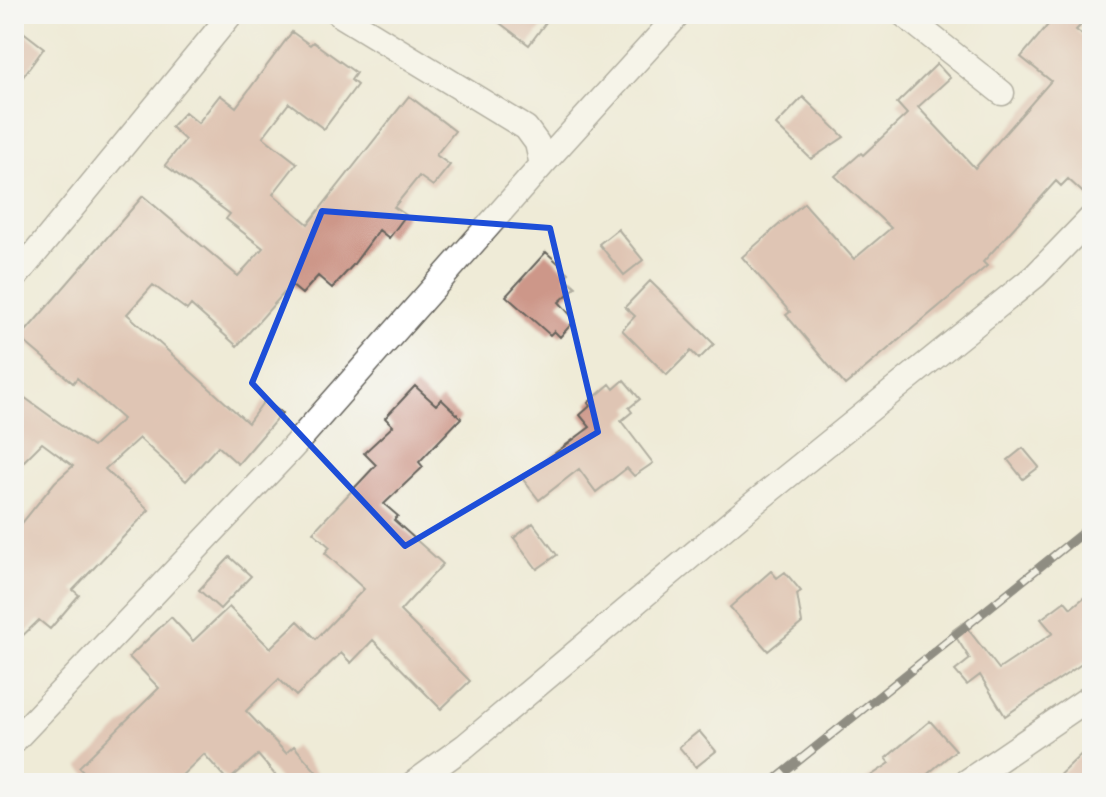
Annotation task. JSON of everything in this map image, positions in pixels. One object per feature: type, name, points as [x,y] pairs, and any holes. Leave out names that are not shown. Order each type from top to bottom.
[{"type":"street","points":[[14,279],[231,14]]},
{"type":"street","points":[[339,14],[526,128],[537,143],[542,165]]},
{"type":"street","points":[[14,741],[292,448],[679,14]]},
{"type":"street","points":[[903,14],[1002,93]]},
{"type":"street","points":[[414,783],[465,746],[753,504],[1035,276],[1092,217]]},
{"type":"street","points":[[965,783],[1092,696]]},
{"type":"highlighted area","points":[[322,211],[550,228],[598,432],[405,546],[252,383]]},
{"type":"building","points":[[488,14],[552,14],[529,45]]},
{"type":"building","points":[[1057,14],[1067,14],[1081,25],[1076,30],[1092,43],[1092,201],[1068,179],[1061,186],[1056,181],[983,262],[987,266],[845,385],[786,315],[790,312],[742,257],[804,203],[854,259],[891,228],[835,176],[907,114],[897,103],[937,64],[950,78],[918,107],[975,168],[1051,81],[1021,57]]},
{"type":"building","points":[[22,31],[44,48],[14,89],[14,42]]},
{"type":"building","points":[[292,32],[310,45],[313,42],[356,73],[351,80],[357,85],[324,129],[289,103],[263,137],[297,163],[273,194],[308,224],[409,96],[455,131],[436,155],[450,165],[433,186],[419,176],[394,207],[406,215],[389,238],[379,230],[332,288],[318,276],[302,294],[291,285],[237,346],[191,305],[187,310],[153,285],[127,314],[248,423],[264,401],[282,413],[238,464],[218,446],[186,481],[139,438],[105,469],[149,510],[73,590],[79,595],[50,629],[39,620],[14,644],[14,533],[55,482],[73,466],[42,443],[14,471],[14,390],[93,447],[123,419],[77,378],[73,383],[20,338],[143,196],[238,276],[263,248],[226,219],[230,214],[165,165],[185,140],[171,127],[185,112],[198,123],[220,95],[236,107]]},
{"type":"building","points":[[803,97],[844,137],[811,159],[776,125]]},
{"type":"building","points":[[618,229],[643,260],[624,275],[599,244]]},
{"type":"building","points":[[546,252],[569,273],[565,277],[576,287],[559,302],[575,320],[560,337],[554,331],[550,335],[506,296]]},
{"type":"building","points":[[650,281],[714,344],[699,359],[691,351],[667,375],[622,330],[635,316],[625,307]]},
{"type":"building","points":[[624,380],[640,399],[629,408],[632,412],[621,421],[653,463],[634,476],[627,468],[596,492],[579,469],[539,500],[522,478],[590,427],[580,415],[590,406],[588,403],[610,384],[614,389]]},
{"type":"building","points":[[415,386],[436,405],[441,399],[461,418],[419,462],[423,467],[384,504],[398,516],[394,520],[443,564],[400,611],[470,681],[441,709],[373,640],[351,663],[341,653],[296,696],[279,679],[246,711],[286,753],[294,746],[326,783],[282,783],[258,755],[228,781],[204,754],[174,783],[95,783],[79,767],[159,688],[129,657],[171,617],[193,641],[229,607],[270,648],[298,621],[316,639],[364,589],[325,553],[330,547],[313,532],[376,465],[364,453],[393,426],[385,418]]},
{"type":"building","points":[[1023,448],[1039,467],[1023,479],[1008,460]]},
{"type":"building","points":[[533,523],[557,555],[537,569],[514,538]]},
{"type":"building","points":[[230,557],[251,576],[220,609],[199,590]]},
{"type":"building","points":[[771,571],[777,578],[785,572],[801,591],[797,594],[802,623],[768,651],[730,607]]},
{"type":"building","points":[[1092,591],[1092,657],[1005,716],[980,675],[967,685],[955,671],[970,659],[952,631],[963,623],[999,669],[1053,633],[1041,619],[1065,601],[1071,608]]},
{"type":"building","points":[[930,721],[956,750],[917,783],[860,783],[890,763],[886,758]]},
{"type":"building","points":[[699,731],[716,751],[696,767],[679,747]]},
{"type":"building","points":[[1092,744],[1092,783],[1051,783]]},
{"type":"railway","points":[[771,783],[1092,525]]}]
